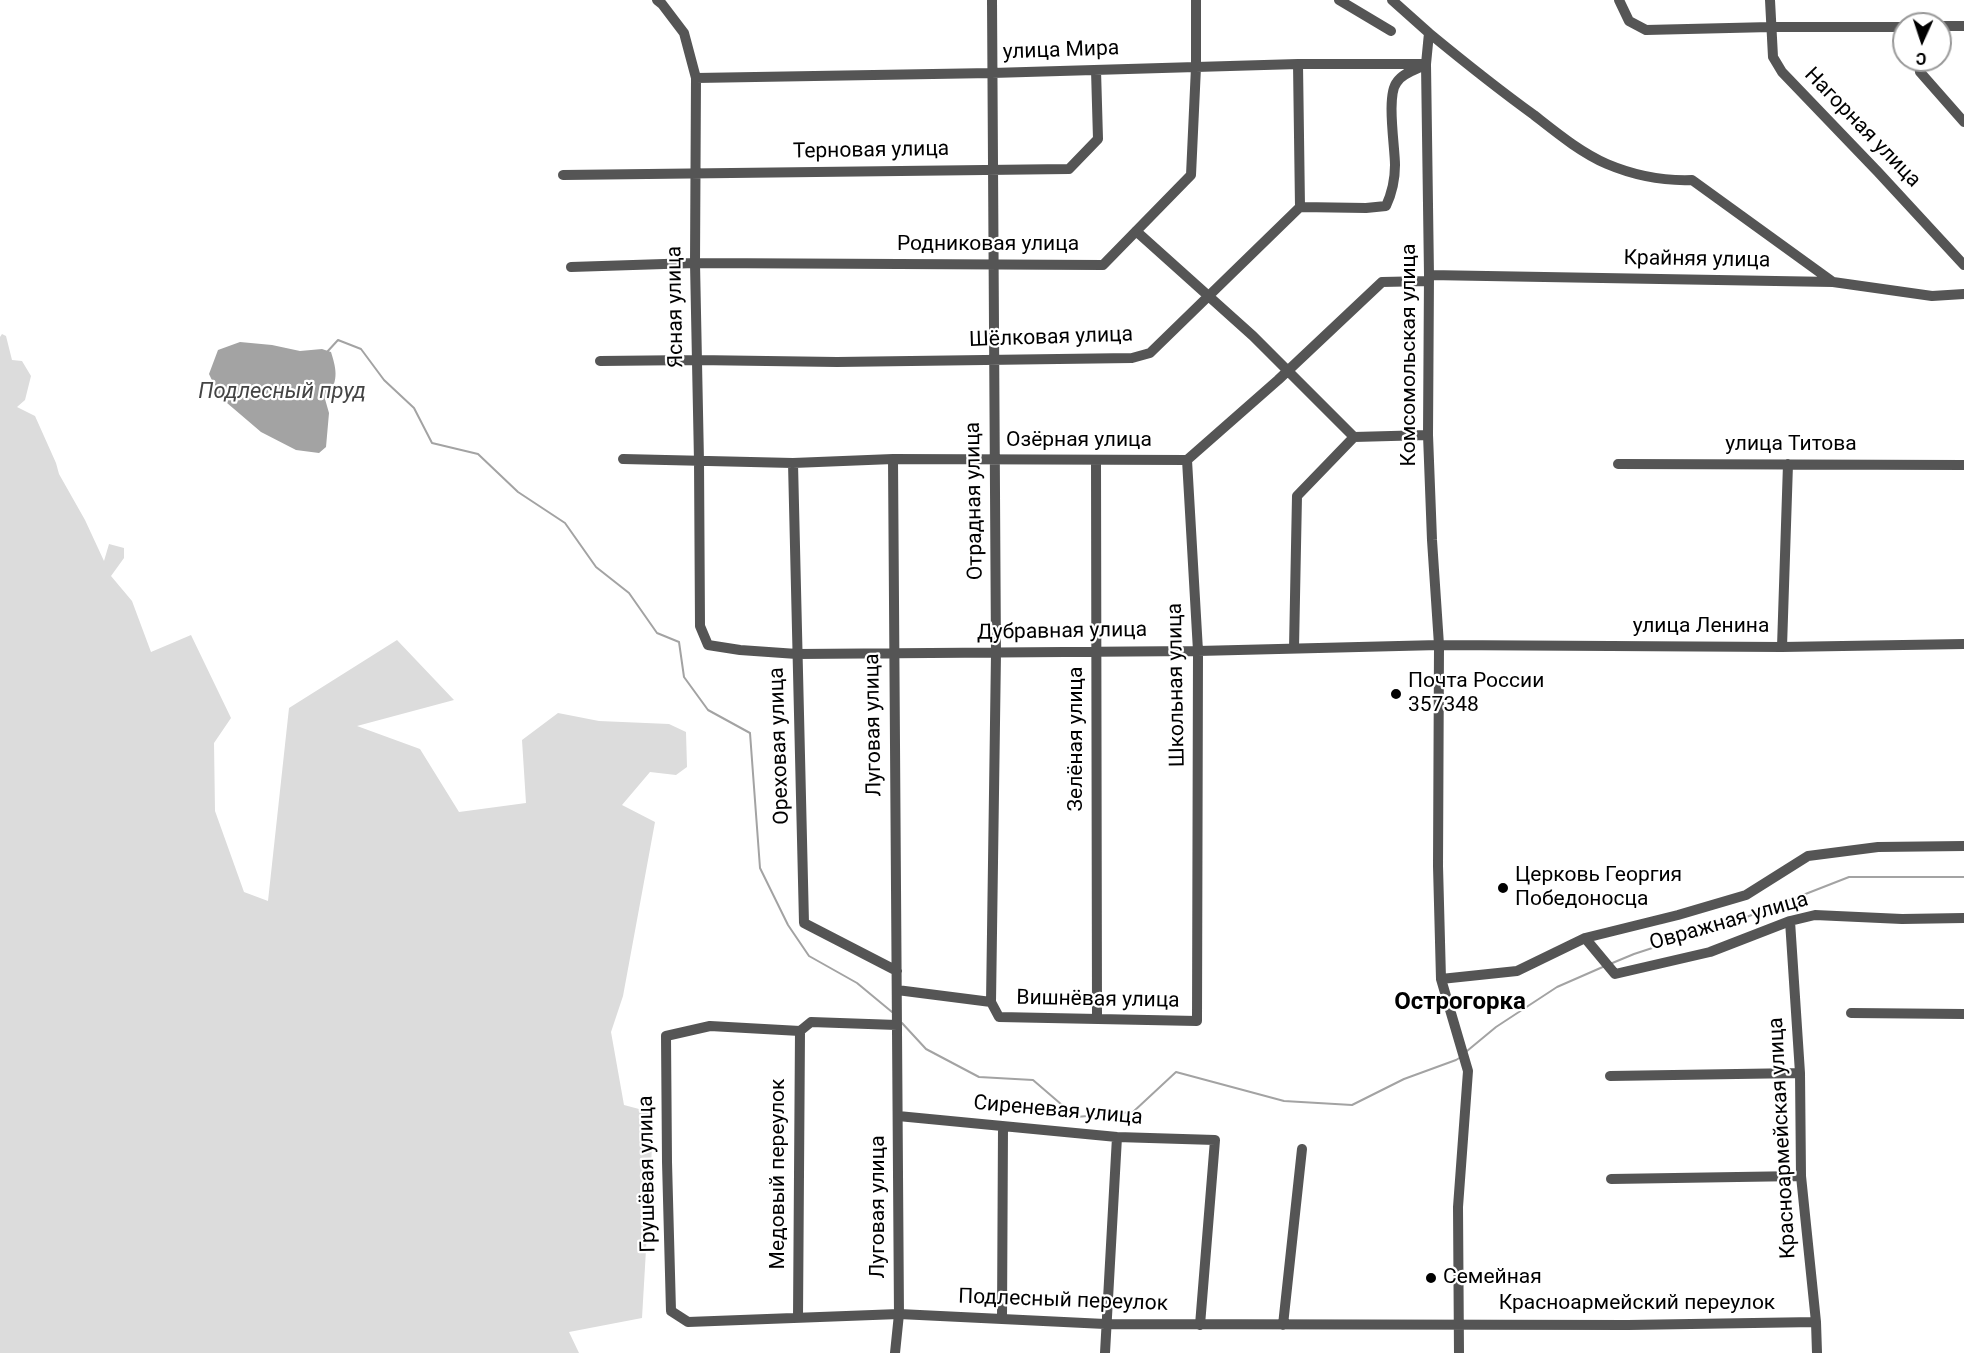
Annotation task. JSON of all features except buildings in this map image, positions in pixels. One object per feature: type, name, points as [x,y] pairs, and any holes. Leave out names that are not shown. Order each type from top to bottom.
[{"type":"street","name":"Ясная улица","points":[[657,0],[684,33],[696,78],[694,173],[700,626]]},
{"type":"street","name":"Отрадная улица","points":[[991,1002],[996,653],[992,0]]},
{"type":"street","name":"Родниковая улица","points":[[571,267],[695,263],[1103,265],[1191,175],[1196,67],[1196,0]]},
{"type":"street","points":[[1339,0],[1391,31]]},
{"type":"street","points":[[1392,0],[1464,62],[1573,144],[1607,164],[1671,180],[1692,180],[1833,282]]},
{"type":"street","points":[[1619,0],[1629,21],[1646,30],[1892,27]]},
{"type":"street","name":"Нагорная улица","points":[[1770,0],[1773,57],[1782,72],[1964,265]]},
{"type":"street","name":"Комсомольская улица","points":[[1429,33],[1426,64],[1429,278],[1428,435],[1439,645],[1438,866],[1441,979],[1468,1071],[1458,1207],[1458,1324]]},
{"type":"street","name":"улица Мира","points":[[696,78],[992,73],[1298,64],[1426,64]]},
{"type":"street","points":[[1298,64],[1300,207],[1366,208],[1386,206],[1392,193],[1395,167],[1392,95],[1396,82],[1407,73],[1426,64]]},
{"type":"street","name":"Терновая улица","points":[[563,175],[1069,169],[1098,140],[1096,70]]},
{"type":"street","points":[[1920,72],[1964,122]]},
{"type":"street","name":"Шёлковая улица","points":[[600,361],[696,360],[837,363],[1132,358],[1150,353],[1300,207]]},
{"type":"street","points":[[1136,231],[1253,336],[1354,437]]},
{"type":"street","points":[[1187,460],[1382,282],[1429,278]]},
{"type":"street","name":"Крайняя улица","points":[[1429,278],[1833,282],[1932,296],[1964,294]]},
{"type":"street","points":[[1294,648],[1297,496],[1354,437],[1428,435]]},
{"type":"street","name":"Озёрная улица","points":[[623,459],[793,463],[893,459],[1187,460]]},
{"type":"street","name":"Луговая улица","points":[[893,459],[899,1314],[895,1353]]},
{"type":"street","name":"Зелёная улица","points":[[1096,460],[1097,1018]]},
{"type":"street","name":"Школьная улица","points":[[1187,460],[1198,651],[1198,910]]},
{"type":"street","name":"Ореховая улица","points":[[793,463],[804,923],[897,971]]},
{"type":"street","name":"улица Титова","points":[[1618,464],[1964,465]]},
{"type":"street","points":[[1782,647],[1788,464]]},
{"type":"street","name":"Дубравная улица","points":[[700,626],[708,645],[717,648],[797,654],[1198,651],[1439,645]]},
{"type":"street","name":"улица Ленина","points":[[1439,645],[1782,647],[1964,644]]},
{"type":"street","name":"Овражная улица","points":[[1441,979],[1517,971],[1585,938],[1746,895],[1808,856],[1878,846],[1964,846]]},
{"type":"street","name":"Вишнёвая улица","points":[[897,990],[991,1002],[999,1017],[1197,1021],[1198,910]]},
{"type":"street","name":"Овражная улица","points":[[1585,938],[1615,974],[1710,952],[1790,921],[1815,915],[1902,919],[1964,918]]},
{"type":"street","name":"Красноармейская улица","points":[[1790,921],[1800,1073],[1801,1176],[1817,1353]]},
{"type":"street","points":[[1851,1013],[1964,1014]]},
{"type":"street","points":[[800,1031],[811,1022],[897,1025]]},
{"type":"street","name":"Грушёвая улица","points":[[671,1311],[666,1036],[710,1026],[800,1031]]},
{"type":"street","name":"Медовый переулок","points":[[798,1317],[800,1031]]},
{"type":"street","points":[[1610,1076],[1800,1073]]},
{"type":"street","name":"Сиреневая улица","points":[[898,1116],[1117,1137],[1215,1140],[1200,1324]]},
{"type":"street","points":[[1002,1319],[1003,1127]]},
{"type":"street","points":[[1105,1353],[1117,1137]]},
{"type":"street","points":[[1283,1325],[1302,1149]]},
{"type":"street","points":[[1611,1179],[1801,1176]]},
{"type":"street","name":"Подлесный переулок","points":[[671,1311],[688,1322],[899,1314],[1105,1324],[1458,1324]]},
{"type":"street","name":"Красноармейский переулок","points":[[1458,1324],[1628,1325],[1816,1322]]},
{"type":"street","points":[[1458,1324],[1459,1353]]},
{"type":"shaded area","points":[[2,334],[6,336],[12,360],[22,361],[31,376],[25,400],[17,407],[35,416],[59,474],[85,520],[104,561],[109,544],[124,548],[124,558],[111,576],[132,601],[151,652],[191,635],[231,718],[214,743],[215,811],[244,892],[268,901],[289,708],[397,640],[454,700],[357,726],[420,749],[459,812],[526,803],[522,740],[558,713],[599,721],[669,724],[686,732],[687,767],[676,775],[650,772],[622,805],[655,822],[623,996],[611,1032],[624,1105],[654,1113],[642,1318],[569,1332],[579,1353],[0,1353],[0,337]]},
{"type":"water","name":"Подлесный пруд","points":[[240,342],[300,351],[322,349],[331,352],[336,376],[333,387],[325,399],[329,413],[326,447],[319,453],[296,450],[261,432],[220,397],[209,374],[218,350]]},
{"type":"waterway","points":[[327,352],[338,340],[361,349],[384,380],[414,408],[432,443],[478,454],[518,492],[565,523],[596,567],[629,593],[657,633],[679,642],[684,677],[708,710],[750,733],[760,868],[788,925],[809,956],[857,983],[892,1012]]},
{"type":"waterway","points":[[1610,964],[1744,918],[1849,877],[1964,877]]},
{"type":"waterway","points":[[1467,1051],[1496,1027],[1557,987],[1605,966]]},
{"type":"waterway","points":[[902,1023],[926,1049],[979,1077],[1033,1080],[1076,1117],[1133,1112],[1176,1072],[1284,1101],[1352,1105],[1404,1079],[1461,1057]]},
{"type":"place","name":"Почта России 357348","points":[[1396,694]]},
{"type":"place","name":"Церковь Георгия Победоносца","points":[[1503,888]]},
{"type":"place","name":"Семейная","points":[[1431,1278]]},
{"type":"district","name":"Острогорка","points":[[1460,1003]]}]
